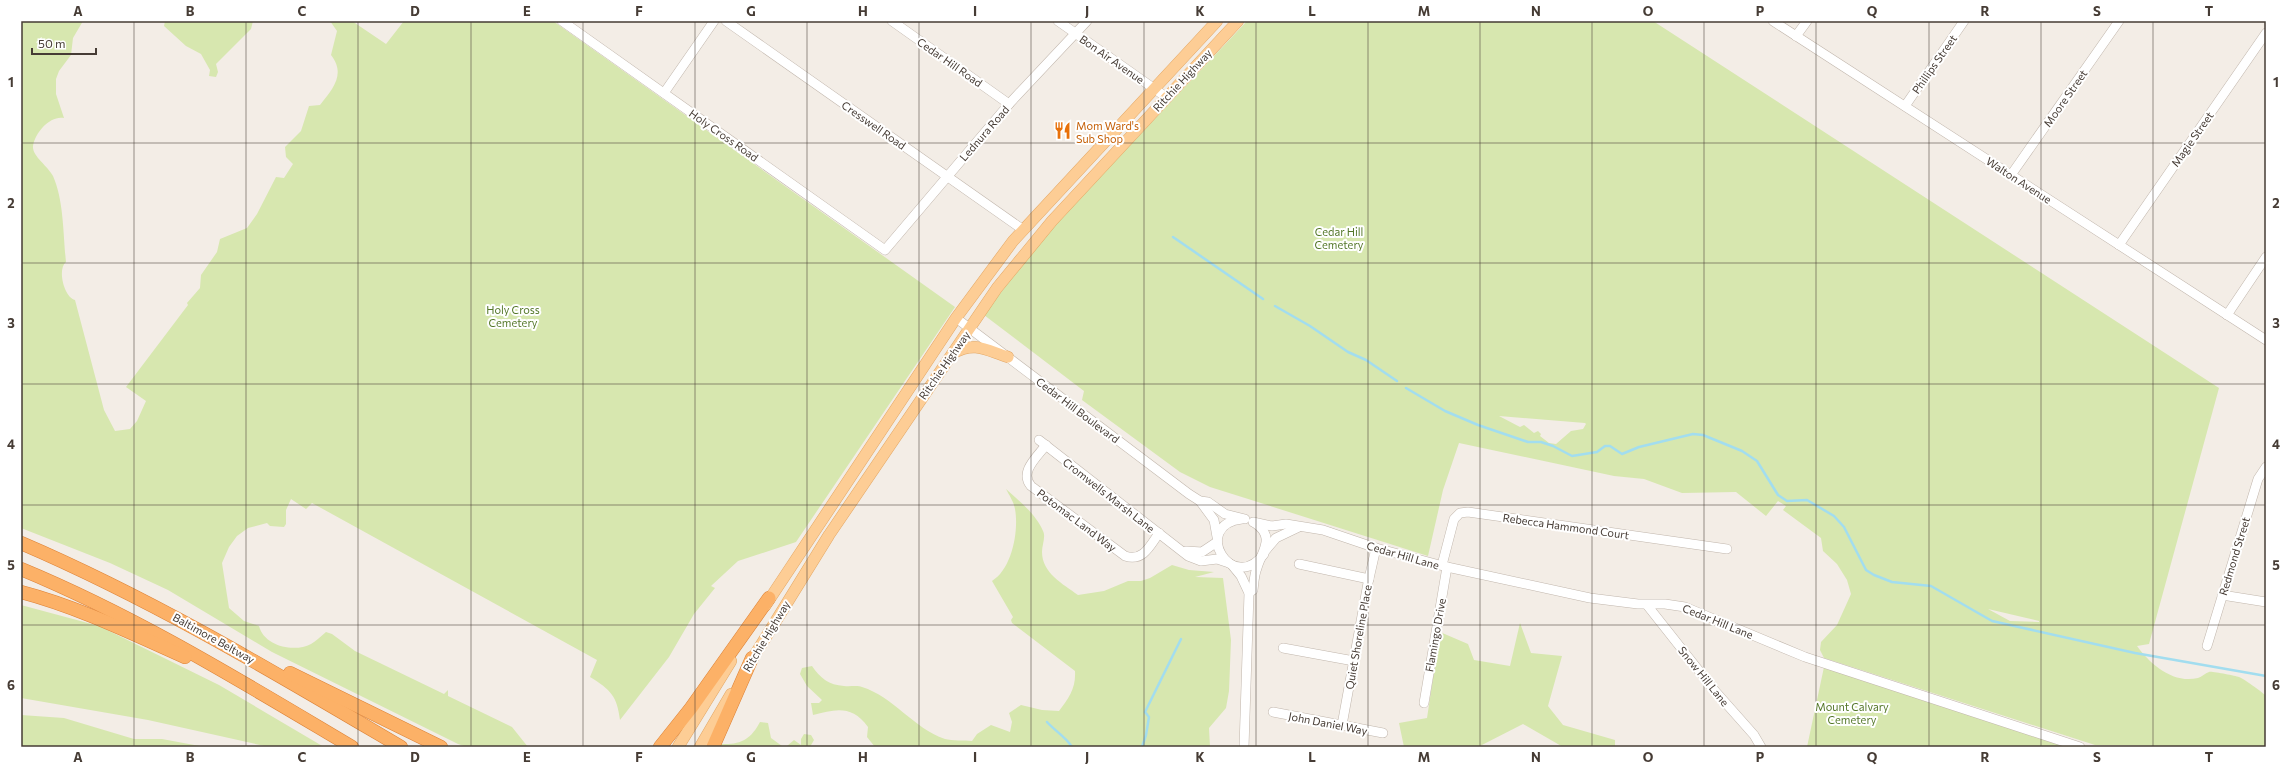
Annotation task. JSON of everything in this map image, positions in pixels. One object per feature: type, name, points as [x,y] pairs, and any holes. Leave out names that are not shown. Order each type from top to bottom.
[{"type":"highway","name":"Baltimore Beltway","points":[[21,543],[122,588],[201,630],[401,747]]},
{"type":"highway","name":"Baltimore Beltway","points":[[21,569],[113,610],[248,685],[352,747]]},
{"type":"highway","points":[[21,592],[63,604],[120,626],[248,685]]},
{"type":"highway","points":[[660,747],[691,708],[769,598]]},
{"type":"highway","points":[[201,630],[441,747]]},
{"type":"highway","points":[[713,747],[752,658]]},
{"type":"main road","name":"Ritchie Highway","points":[[678,747],[769,598],[956,318],[1022,229],[1217,21]]},
{"type":"main road","name":"Ritchie Highway","points":[[700,747],[752,658],[830,535],[969,328],[1036,239],[1238,21]]},
{"type":"main road","points":[[951,354],[963,347],[974,346],[1008,357]]},
{"type":"street","name":"Holy Cross Road","points":[[562,21],[885,250]]},
{"type":"street","points":[[664,93],[714,21]]},
{"type":"street","name":"Cresswell Road","points":[[726,21],[1022,229]]},
{"type":"street","name":"Cedar Hill Road","points":[[892,21],[1009,104]]},
{"type":"street","name":"Bon Air Avenue","points":[[1058,21],[1166,97]]},
{"type":"street","name":"Lednura Road","points":[[885,250],[1009,104],[1087,21]]},
{"type":"street","name":"Walton Avenue","points":[[1773,21],[2266,340]]},
{"type":"street","points":[[1796,36],[1806,21]]},
{"type":"street","name":"Phillips Street","points":[[1905,106],[1964,21]]},
{"type":"street","name":"Moore Street","points":[[2010,175],[2119,21]]},
{"type":"street","name":"Magie Street","points":[[2119,245],[2266,33]]},
{"type":"street","points":[[2227,315],[2266,257]]},
{"type":"street","name":"Cedar Hill Boulevard","points":[[956,318],[1200,501],[1214,520],[1220,555],[1241,576],[1248,593],[1244,747]]},
{"type":"street","name":"Cromwells Marsh Lane","points":[[1042,443],[1188,556],[1201,561],[1217,559],[1230,564]]},
{"type":"street","name":"Potomac Land Way","points":[[1042,443],[1027,471],[1027,479],[1031,486],[1125,556],[1137,558],[1143,555],[1159,533]]},
{"type":"street","name":"Redmond Street","points":[[2207,646],[2258,479],[2266,467]]},
{"type":"street","name":"Cedar Hill Boulevard","points":[[1200,501],[1208,502],[1226,514],[1249,520],[1264,532],[1266,543],[1265,552],[1256,570],[1253,590],[1248,593]]},
{"type":"street","name":"Rebecca Hammond Court","points":[[1444,566],[1454,519],[1460,514],[1468,512],[1727,549]]},
{"type":"street","points":[[1217,539],[1228,523],[1236,520],[1249,520]]},
{"type":"street","name":"Cedar Hill Lane","points":[[1249,520],[1272,526],[1286,524],[1323,530],[1376,548],[1444,566],[1597,599],[1647,605],[1665,604],[1685,607],[1805,657],[2080,747]]},
{"type":"street","points":[[1230,564],[1241,567],[1252,565],[1276,538],[1299,527]]},
{"type":"street","name":"Cromwells Marsh Lane","points":[[1179,549],[1199,553],[1217,539]]},
{"type":"street","name":"Quiet Shoreline Place","points":[[1342,725],[1376,548]]},
{"type":"street","points":[[1299,564],[1369,579]]},
{"type":"street","name":"Flamingo Drive","points":[[1424,703],[1444,566]]},
{"type":"street","points":[[2222,595],[2266,602]]},
{"type":"street","name":"Snow Hill Lane","points":[[1647,605],[1711,686],[1754,735],[1761,747]]},
{"type":"street","points":[[1283,648],[1354,661]]},
{"type":"street","name":"John Daniel Way","points":[[1273,712],[1383,733]]},
{"type":"green space","name":"Holy Cross Cemetery","points":[[21,21],[83,21],[73,38],[71,55],[59,71],[56,79],[56,94],[64,118],[54,119],[40,130],[34,141],[33,150],[51,172],[57,186],[61,207],[66,262],[62,270],[63,282],[68,294],[75,300],[104,410],[115,431],[130,429],[137,421],[146,401],[126,387],[188,305],[187,303],[200,288],[201,275],[217,252],[220,239],[247,228],[257,214],[276,177],[284,178],[293,164],[286,157],[285,147],[301,131],[309,106],[320,105],[333,87],[338,75],[335,62],[331,55],[337,31],[330,21],[352,21],[386,44],[404,21],[553,21],[955,307],[796,542],[738,561],[711,586],[715,588],[694,614],[669,657],[620,720],[617,705],[612,694],[590,677],[597,660],[312,503],[306,509],[291,499],[286,510],[286,524],[284,527],[270,526],[267,523],[248,528],[237,536],[229,547],[222,563],[229,608],[244,621],[259,626],[267,639],[280,646],[296,648],[311,644],[326,632],[332,634],[355,651],[444,694],[448,690],[448,696],[512,727],[528,747],[467,747],[458,744],[272,652],[168,590],[110,563],[21,528]]},
{"type":"green space","points":[[165,21],[253,21],[251,29],[216,64],[218,72],[216,77],[209,76],[210,70],[201,54],[186,46],[164,26]]},
{"type":"green space","name":"Cedar Hill Cemetery","points":[[1247,21],[1653,21],[2219,388],[2149,644],[2137,646],[2155,666],[2171,675],[2189,679],[2199,677],[2209,672],[2237,676],[2261,692],[2266,696],[2266,747],[2095,745],[1824,658],[1820,650],[1821,642],[1837,625],[1851,594],[1847,580],[1837,564],[1823,551],[1821,538],[1783,510],[1786,506],[1778,501],[1766,516],[1736,492],[1682,493],[1644,479],[1614,476],[1459,443],[1443,490],[1428,556],[1210,487],[1180,472],[1082,400],[1084,391],[984,315],[1039,242]],"holes":[[[1499,416],[1585,423],[1586,424],[1583,429],[1571,431],[1556,444],[1549,443],[1540,436],[1541,434],[1538,431],[1534,433],[1524,425],[1520,427]],[[1988,609],[2039,621],[2039,622],[2010,621]]]},
{"type":"green space","points":[[1006,489],[1027,508],[1040,525],[1044,536],[1042,552],[1043,559],[1049,572],[1078,595],[1104,591],[1128,581],[1141,581],[1150,578],[1172,565],[1189,570],[1214,572],[1195,577],[1223,578],[1231,640],[1229,691],[1226,708],[1209,728],[1210,747],[875,747],[867,737],[868,727],[856,715],[843,710],[836,710],[813,715],[811,703],[819,703],[822,700],[807,686],[800,674],[802,668],[812,666],[818,674],[829,682],[846,686],[860,686],[873,692],[894,705],[923,728],[948,740],[972,741],[977,734],[991,725],[1010,732],[1012,722],[1009,713],[1021,705],[1042,710],[1059,711],[1066,702],[1073,688],[1075,671],[1012,623],[1011,620],[1013,617],[992,581],[1005,568],[1015,538],[1015,509],[1013,501]]},
{"type":"green space","points":[[21,605],[99,626],[219,685],[324,747],[269,747],[148,720],[21,698]]},
{"type":"green space","points":[[1520,623],[1531,653],[1562,656],[1548,706],[1563,725],[1615,740],[1615,747],[1563,747],[1523,724],[1478,747],[1404,747],[1399,723],[1427,718],[1440,632],[1468,644],[1474,660],[1510,666]]},
{"type":"green space","name":"Mount Calvary Cemetery","points":[[1824,667],[2075,747],[1807,747]]},
{"type":"green space","points":[[21,715],[64,718],[134,739],[162,739],[205,747],[21,747]]},
{"type":"green space","points":[[760,722],[768,723],[771,738],[782,746],[787,746],[794,740],[801,745],[801,739],[804,734],[811,735],[814,740],[810,747],[720,747],[721,744],[745,740],[753,733]]},
{"type":"waterway","points":[[1173,237],[1263,299]]},
{"type":"waterway","points":[[1275,306],[1310,326],[1348,352],[1366,360],[1397,381]]},
{"type":"waterway","points":[[1406,388],[1445,411],[1478,425],[1528,442],[1541,442],[1553,446],[1572,456],[1597,452],[1605,446],[1610,446],[1622,454],[1639,447],[1693,434],[1703,435],[1742,451],[1757,461],[1778,495],[1787,501],[1807,500],[1834,516],[1844,527],[1866,570],[1874,575],[1892,582],[1931,586],[1992,621],[2135,653],[2266,676]]},
{"type":"waterway","points":[[1142,747],[1149,717],[1145,712],[1181,639]]},
{"type":"waterway","points":[[1047,722],[1067,740],[1072,747]]},
{"type":"place","name":"Mom Ward's Sub Shop","points":[[1063,131]]}]
